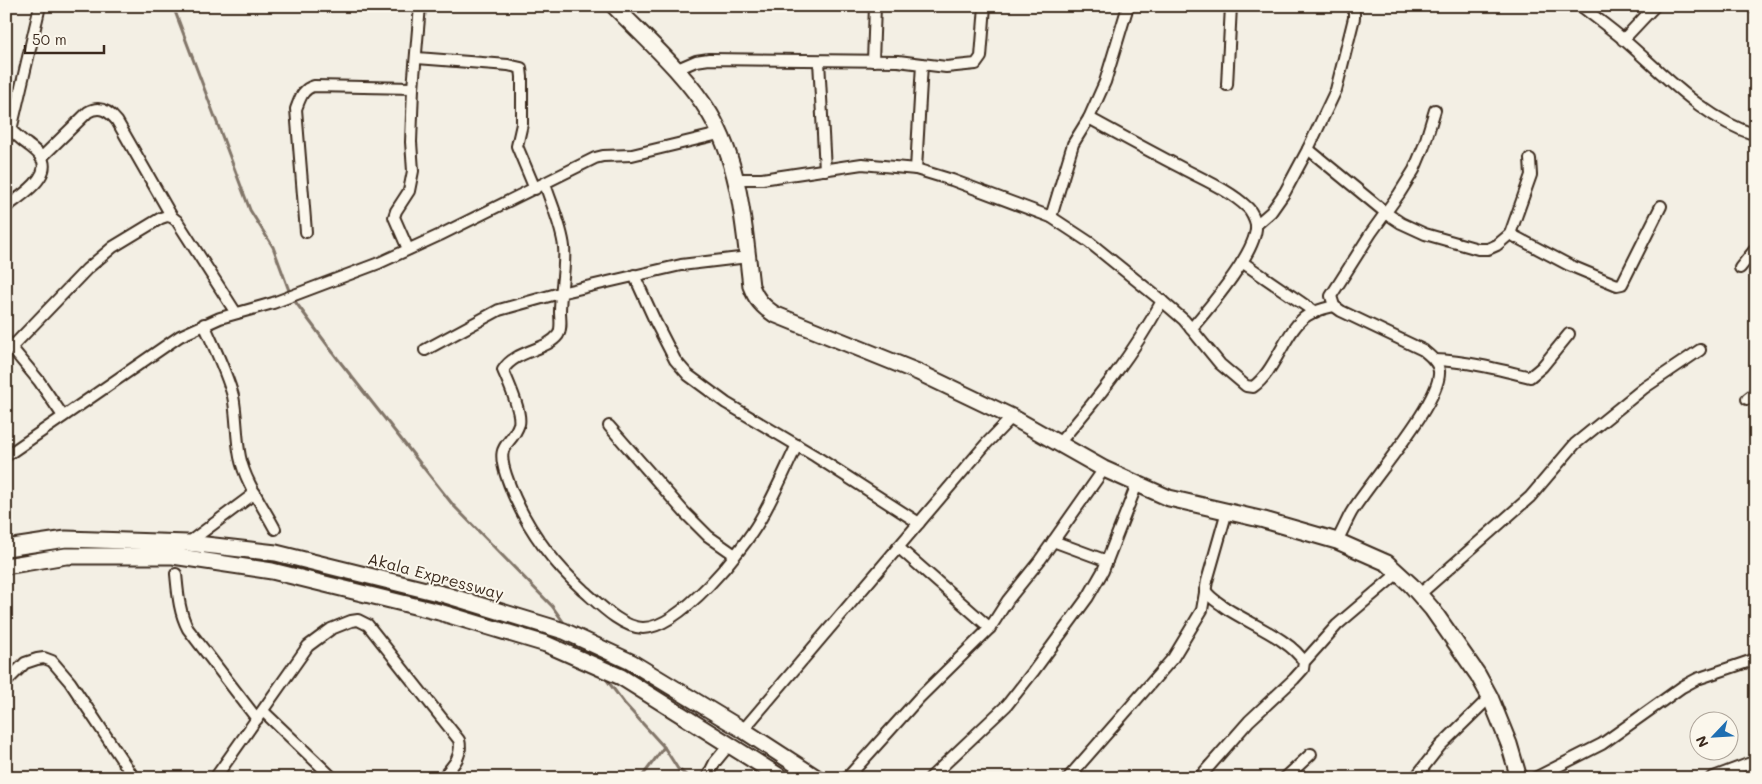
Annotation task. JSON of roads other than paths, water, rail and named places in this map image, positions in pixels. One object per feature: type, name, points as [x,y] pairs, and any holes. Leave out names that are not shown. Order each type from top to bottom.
[{"type":"main road","points":[[614,6],[675,70],[710,114],[731,162],[736,179],[751,286],[756,298],[763,306],[774,314],[918,372],[1012,416],[1104,469],[1169,498],[1227,511],[1337,541],[1387,563],[1420,594],[1453,638],[1490,697],[1520,778]]},
{"type":"main road","name":"Akala Expressway","points":[[6,548],[66,539],[188,543],[286,555],[446,595],[564,631],[631,662],[743,730],[817,778]]},
{"type":"main road","name":"Akala Expressway","points":[[6,566],[66,556],[173,556],[272,571],[439,612],[546,644],[605,669],[621,677],[782,778]]},
{"type":"main road","points":[[621,677],[631,662]]},
{"type":"street","points":[[6,207],[40,179],[44,171],[41,158],[9,129],[40,6]]},
{"type":"street","points":[[408,249],[394,217],[409,191],[413,171],[411,142],[413,88],[420,6]]},
{"type":"street","points":[[873,61],[875,6]]},
{"type":"street","points":[[675,70],[696,61],[709,59],[898,61],[946,67],[965,66],[978,63],[981,57],[985,6]]},
{"type":"street","points":[[1051,217],[1073,144],[1105,82],[1128,6]]},
{"type":"street","points":[[1227,85],[1231,6]]},
{"type":"street","points":[[1256,224],[1271,212],[1285,192],[1336,90],[1354,18],[1354,6]]},
{"type":"street","points":[[1581,6],[1685,94],[1735,128],[1756,135]]},
{"type":"street","points":[[1623,40],[1655,6]]},
{"type":"street","points":[[1752,6],[1756,10]]},
{"type":"street","points":[[416,58],[508,65],[521,68],[522,124],[517,146],[535,188]]},
{"type":"street","points":[[819,61],[825,170]]},
{"type":"street","points":[[916,169],[922,64]]},
{"type":"street","points":[[306,232],[296,109],[301,95],[308,87],[320,86],[413,88]]},
{"type":"street","points":[[41,158],[88,112],[94,108],[101,108],[107,111],[117,120],[172,217],[177,221],[236,313]]},
{"type":"street","points":[[1337,541],[1351,513],[1410,431],[1431,398],[1438,379],[1439,370],[1434,360],[1422,350],[1354,319],[1334,306],[1331,296],[1371,232],[1414,170],[1424,146],[1435,110]]},
{"type":"street","points":[[1088,118],[1220,188],[1248,208],[1256,224],[1254,237],[1242,262],[1215,301],[1191,329]]},
{"type":"street","points":[[6,456],[180,336],[204,324],[272,303],[379,263],[603,156],[632,156],[719,134]]},
{"type":"street","points":[[1308,149],[1386,213],[1401,223],[1426,234],[1468,248],[1488,249],[1506,239],[1510,234],[1531,175],[1530,159]]},
{"type":"street","points":[[736,179],[762,179],[862,164],[916,169],[952,180],[1051,217],[1089,242],[1184,320],[1220,364],[1246,386],[1253,387],[1270,369],[1303,319],[1315,312],[1334,306]]},
{"type":"street","points":[[546,184],[564,246],[560,293],[560,328],[558,335],[513,360],[507,364],[504,370],[519,415],[519,424],[504,446],[502,458],[517,504],[539,541],[568,576],[605,610],[628,624],[643,628],[658,624],[675,616],[703,591],[735,555],[760,520],[797,445]]},
{"type":"street","points":[[1510,234],[1569,266],[1618,285],[1622,284],[1661,206]]},
{"type":"street","points":[[64,416],[9,344],[87,269],[113,247],[161,218],[172,217]]},
{"type":"street","points":[[1740,268],[1756,248]]},
{"type":"street","points":[[425,350],[499,310],[634,275],[681,265],[748,257]]},
{"type":"street","points":[[1242,262],[1315,312]]},
{"type":"street","points":[[634,275],[675,360],[688,375],[726,403],[797,445],[919,522]]},
{"type":"street","points":[[1059,443],[1100,395],[1146,331],[1162,301]]},
{"type":"street","points":[[204,324],[219,357],[232,396],[240,457],[246,476],[275,529]]},
{"type":"street","points":[[1434,360],[1474,364],[1530,376],[1542,367],[1569,334]]},
{"type":"street","points":[[1420,594],[1530,497],[1575,444],[1644,388],[1700,350]]},
{"type":"street","points":[[1747,399],[1756,392]]},
{"type":"street","points":[[743,730],[919,522],[1012,416]]},
{"type":"street","points":[[609,426],[685,513],[708,536],[735,555]]},
{"type":"street","points":[[847,778],[919,698],[990,628],[1008,600],[1104,469]]},
{"type":"street","points":[[930,778],[1018,692],[1088,597],[1107,561],[1138,484]]},
{"type":"street","points":[[188,543],[255,493]]},
{"type":"street","points":[[1068,778],[1173,658],[1202,610],[1205,590],[1227,511]]},
{"type":"street","points":[[1053,541],[1107,561]]},
{"type":"street","points":[[898,547],[990,628]]},
{"type":"street","points":[[1202,776],[1250,721],[1294,679],[1303,668],[1304,662],[1337,625],[1398,573]]},
{"type":"street","points":[[176,574],[178,599],[183,620],[188,629],[260,715],[333,778]]},
{"type":"street","points":[[1205,590],[1208,595],[1228,610],[1289,646],[1300,654],[1304,662]]},
{"type":"street","points":[[215,778],[308,646],[332,629],[358,620],[364,622],[379,638],[459,740],[461,748],[459,756],[442,778]]},
{"type":"street","points":[[6,682],[25,663],[44,658],[52,661],[70,682],[134,778]]},
{"type":"street","points":[[1535,778],[1602,744],[1668,696],[1697,679],[1756,659]]},
{"type":"street","points":[[1416,777],[1440,746],[1490,697]]},
{"type":"street","points":[[707,778],[715,762],[729,745]]},
{"type":"street","points":[[1285,778],[1311,754]]},
{"type":"street","points":[[1711,778],[1756,761]]},
{"type":"waterway","points":[[173,6],[250,210],[273,247],[291,296],[337,358],[453,505],[552,606],[567,627]]},
{"type":"waterway","points":[[581,646],[590,657]]},
{"type":"waterway","points":[[604,676],[624,703],[664,747],[678,769],[690,778]]},
{"type":"waterway","points":[[641,778],[664,747]]}]
